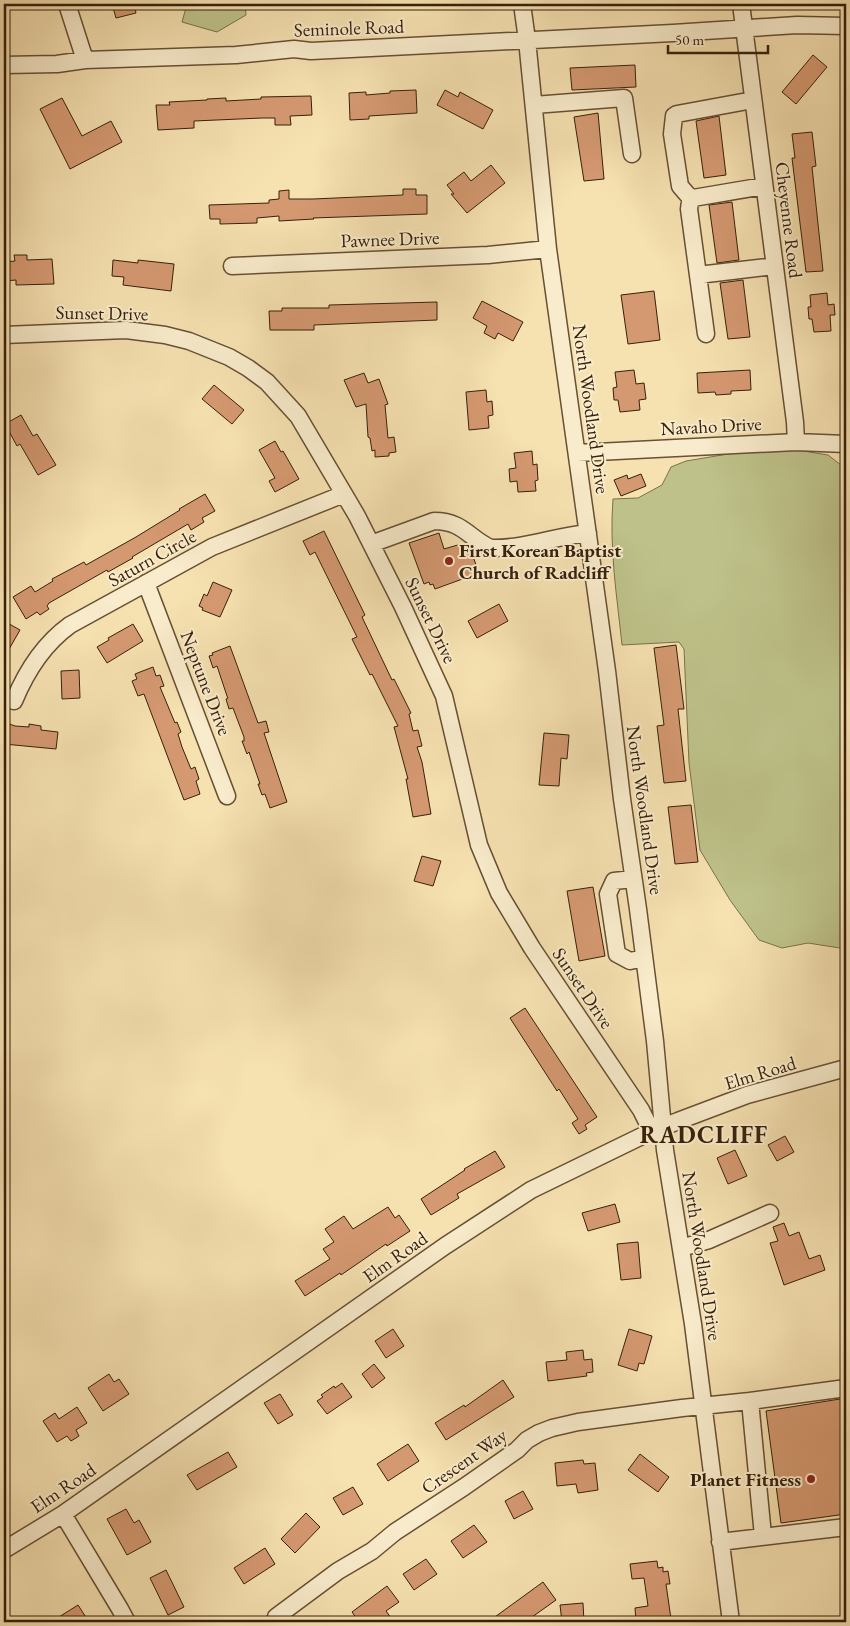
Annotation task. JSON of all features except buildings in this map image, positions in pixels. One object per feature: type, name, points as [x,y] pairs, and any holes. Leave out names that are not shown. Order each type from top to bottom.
[{"type":"street","points":[[67,4],[85,60]]},
{"type":"street","name":"North Woodland Drive","points":[[522,4],[548,249],[588,533],[655,1041],[658,1130],[665,1150],[693,1324],[730,1622]]},
{"type":"street","name":"Cheyenne Road","points":[[741,4],[796,442]]},
{"type":"street","name":"Seminole Road","points":[[4,65],[57,64],[85,60],[223,56],[294,49],[311,51],[814,25],[846,26]]},
{"type":"street","points":[[534,105],[624,98],[632,154]]},
{"type":"street","points":[[692,200],[680,186],[672,134],[674,116],[753,100]]},
{"type":"street","points":[[706,334],[689,209],[692,200],[693,198],[764,186]]},
{"type":"street","name":"Pawnee Drive","points":[[232,266],[488,255],[548,249]]},
{"type":"street","points":[[698,275],[775,266]]},
{"type":"street","name":"Sunset Drive","points":[[4,335],[126,330],[165,335],[189,341],[209,347],[229,357],[267,382],[298,416],[371,544],[444,696],[479,845],[499,893],[532,948],[641,1110],[658,1130]]},
{"type":"street","name":"Navaho Drive","points":[[577,454],[796,442],[846,444]]},
{"type":"street","name":"Saturn Circle","points":[[14,701],[20,687],[51,641],[82,619],[212,547],[344,494]]},
{"type":"street","points":[[371,544],[434,521],[444,521],[462,528],[491,548],[545,542],[567,535],[588,533]]},
{"type":"street","name":"Neptune Drive","points":[[146,584],[227,796]]},
{"type":"street","points":[[633,879],[614,880],[608,894],[617,954],[630,961],[644,958]]},
{"type":"street","points":[[611,912],[638,909]]},
{"type":"street","name":"Elm Road","points":[[4,1550],[63,1514],[446,1246],[531,1190],[658,1130],[747,1095],[846,1068]]},
{"type":"street","points":[[681,1248],[709,1240],[770,1213]]},
{"type":"street","name":"Crescent Way","points":[[276,1617],[338,1571],[464,1487],[539,1433],[578,1422],[846,1388]]},
{"type":"street","points":[[750,1401],[763,1536]]},
{"type":"street","points":[[63,1514],[127,1622]]},
{"type":"street","points":[[720,1542],[846,1527]]},
{"type":"green space","points":[[187,4],[245,4],[246,15],[217,32],[182,22]]},
{"type":"green space","points":[[791,449],[828,455],[846,469],[846,949],[808,943],[782,948],[759,940],[730,900],[700,850],[689,763],[684,649],[679,642],[622,645],[616,591],[612,536],[613,499],[638,498],[662,485],[671,467],[686,461],[734,453]]},
{"type":"place","name":"First Korean Baptist Church of Radcliff","points":[[449,561]]},
{"type":"place","name":"Planet Fitness","points":[[811,1479]]},
{"type":"district","name":"RADCLIFF","points":[[704,1134]]}]
